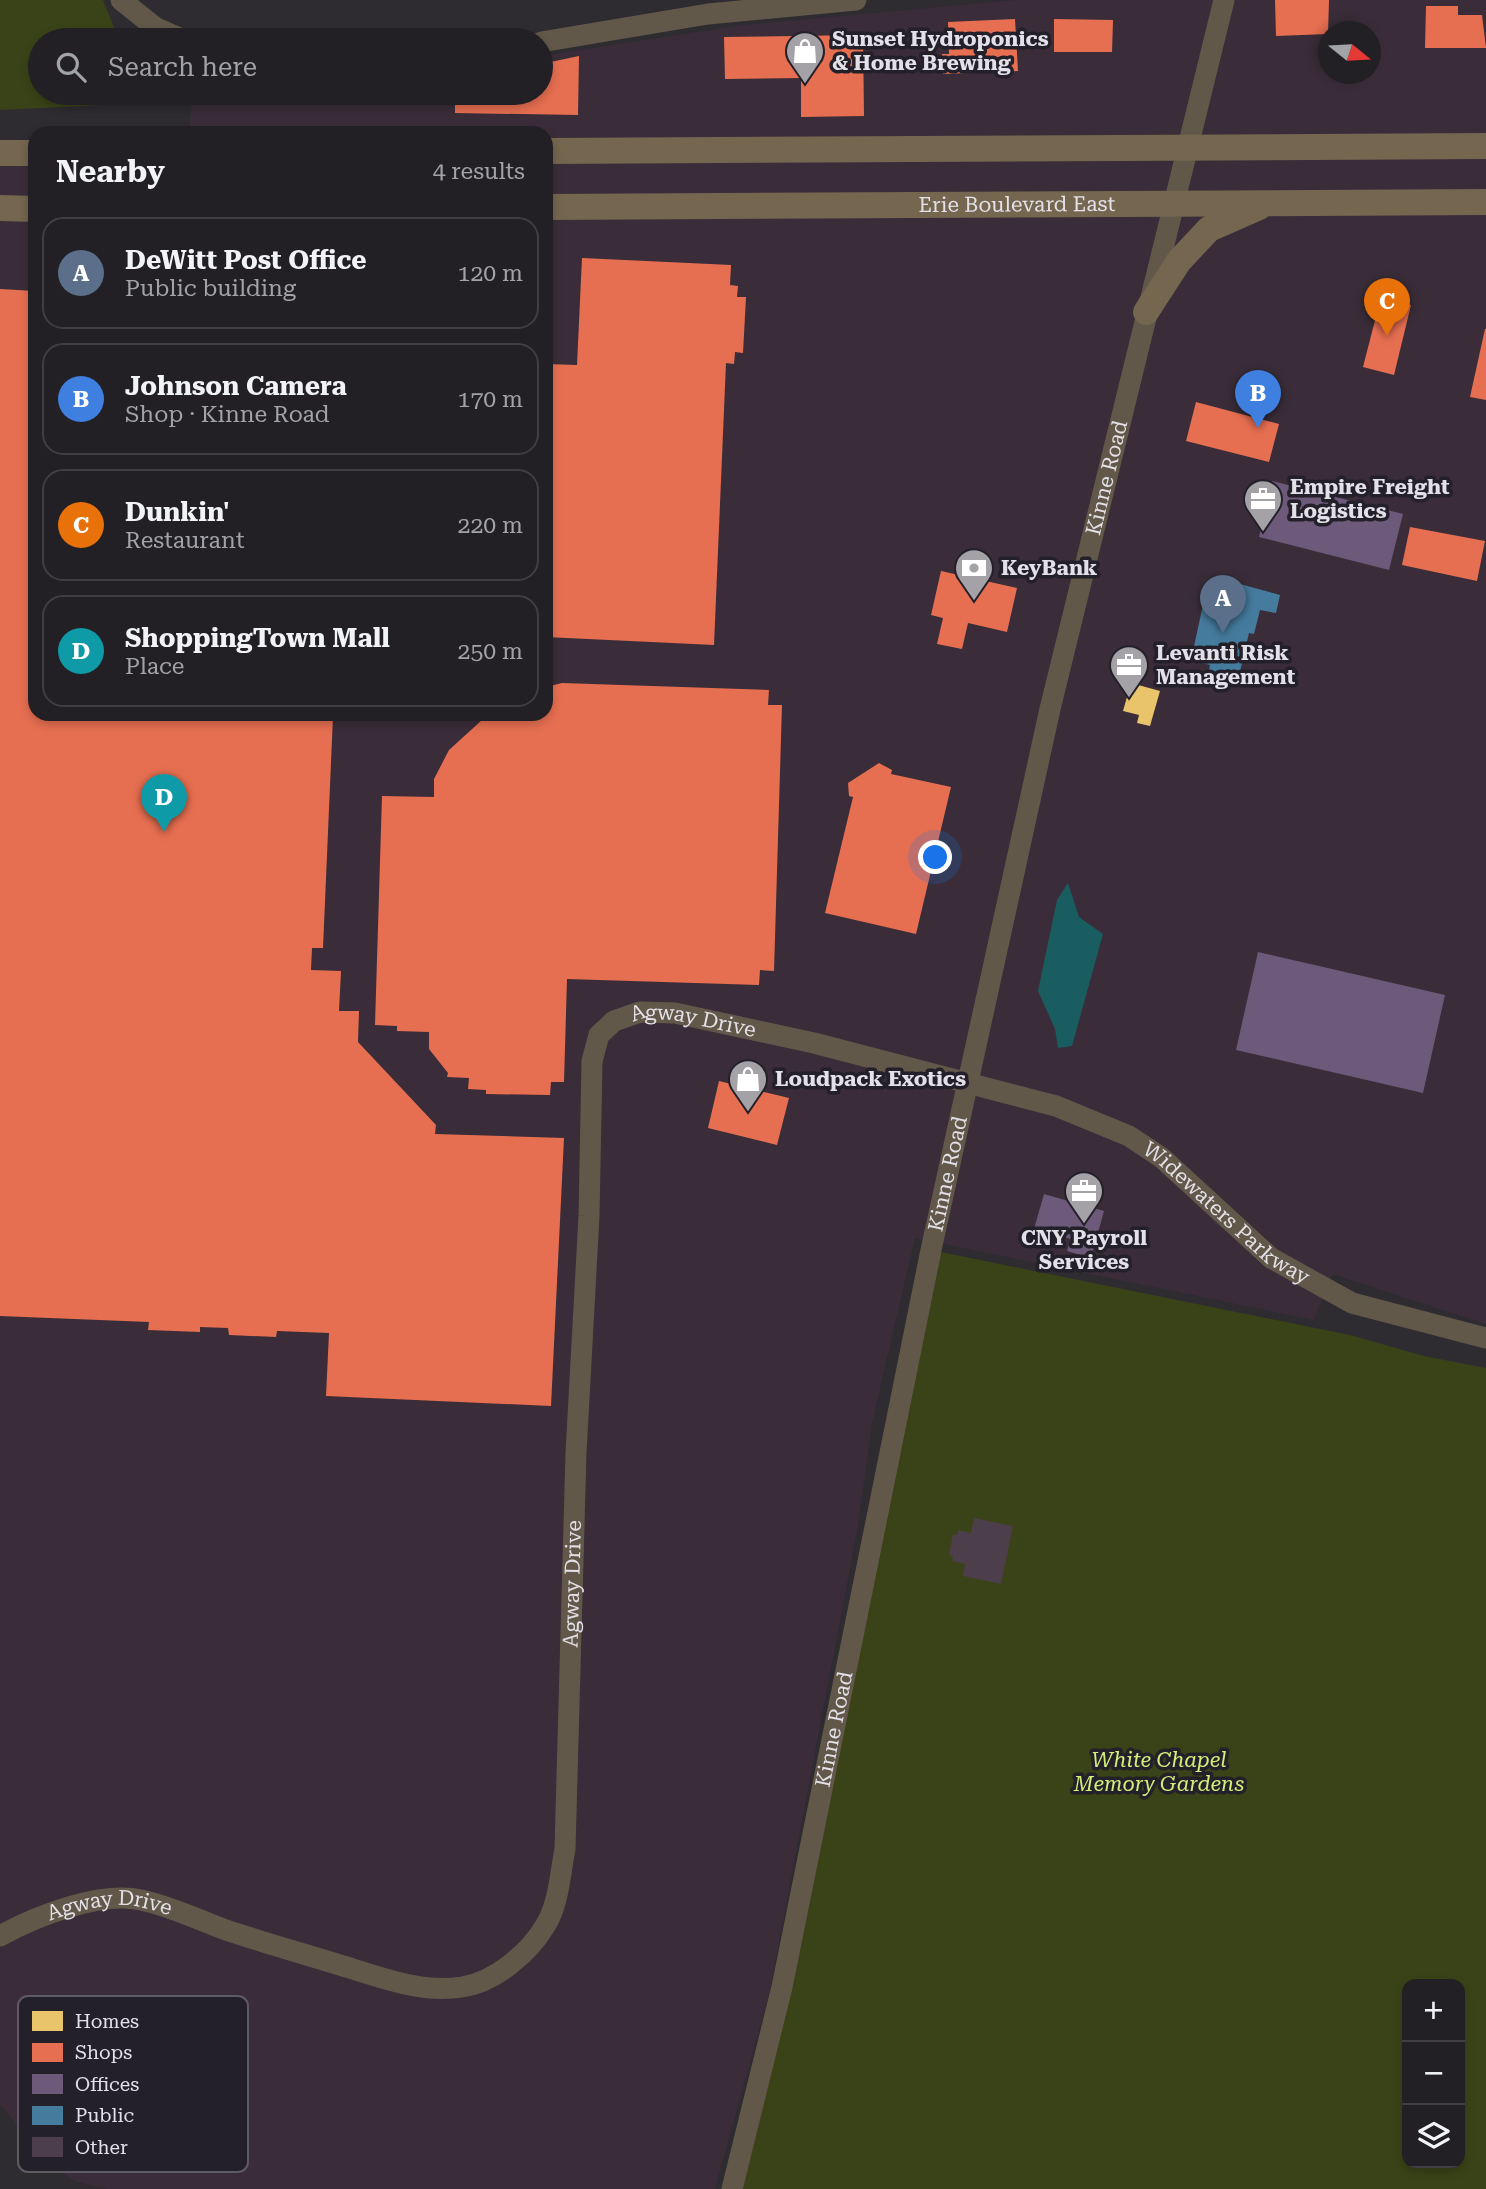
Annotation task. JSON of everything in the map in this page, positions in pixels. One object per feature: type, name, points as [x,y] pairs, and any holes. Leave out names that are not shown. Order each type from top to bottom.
[{"type":"main road","points":[[553,151],[1486,146]]},
{"type":"main road","points":[[0,153],[28,153]]},
{"type":"main road","name":"Erie Boulevard East","points":[[553,206],[1486,202]]},
{"type":"main road","points":[[1146,312],[1179,261],[1209,229],[1268,203]]},
{"type":"main road","points":[[0,208],[28,209]]},
{"type":"street","points":[[121,0],[157,28]]},
{"type":"street","points":[[553,40],[708,14],[856,0]]},
{"type":"street","name":"Kinne Road","points":[[732,2189],[782,1987],[968,1081],[1050,709],[1224,0]]},
{"type":"street","name":"Agway Drive","points":[[0,1936],[34,1917],[78,1904],[140,1899],[252,1938],[396,1982],[430,1988],[463,1987],[483,1980],[520,1957],[546,1924],[557,1894],[565,1849],[576,1453],[589,1216],[592,1061],[599,1035],[614,1021],[640,1013],[675,1013],[814,1043],[968,1081]]},
{"type":"street","name":"Widewaters Parkway","points":[[968,1081],[1056,1107],[1129,1136],[1162,1158],[1271,1258],[1352,1303],[1486,1338]]},
{"type":"shaded area","points":[[1016,0],[1486,0],[1486,1324],[1332,1274],[1314,1320],[915,1238],[872,1423],[858,1526],[770,1990],[715,2189],[107,2189],[74,2181],[62,2172],[248,2172],[248,1996],[18,1996],[18,2127],[0,2104],[0,153],[28,153],[28,721],[553,721],[553,126],[190,126],[192,105],[553,105],[553,54],[742,25]]},
{"type":"green space","points":[[0,0],[103,0],[114,28],[28,28],[28,105],[104,105],[0,110]]},
{"type":"green space","name":"White Chapel Memory Gardens","points":[[931,1250],[1350,1335],[1424,1356],[1486,1368],[1486,2189],[732,2189]]},
{"type":"water","points":[[1068,883],[1079,917],[1103,934],[1072,1046],[1058,1048],[1055,1029],[1038,991],[1057,900]]},
{"type":"building: Homes","points":[[1131,683],[1160,691],[1150,726],[1137,723],[1139,715],[1123,711]]},
{"type":"building: Shops","points":[[1275,0],[1329,0],[1328,21],[1318,21],[1318,34],[1276,36]]},
{"type":"building: Shops","points":[[1426,6],[1458,6],[1458,15],[1482,15],[1486,48],[1425,48]]},
{"type":"building: Shops","points":[[1015,19],[1018,71],[943,74],[942,54],[949,54],[948,22]]},
{"type":"building: Shops","points":[[1054,19],[1113,20],[1112,52],[1054,52]]},
{"type":"building: Shops","points":[[863,35],[864,116],[801,117],[801,78],[725,79],[724,37]]},
{"type":"building: Shops","points":[[579,56],[578,115],[455,113],[455,105],[553,105],[553,61]]},
{"type":"building: Shops","points":[[582,258],[731,265],[730,285],[738,286],[737,297],[746,297],[743,353],[735,352],[734,364],[726,363],[714,645],[553,637],[553,364],[577,365]]},
{"type":"building: Shops","points":[[0,289],[28,291],[28,721],[333,721],[323,948],[312,948],[311,970],[341,971],[339,1011],[359,1011],[358,1042],[436,1125],[435,1134],[564,1138],[551,1406],[326,1396],[329,1333],[277,1331],[276,1337],[229,1335],[228,1328],[200,1327],[200,1332],[148,1330],[149,1322],[0,1316]]},
{"type":"building: Shops","points":[[1381,297],[1411,305],[1394,375],[1363,367]]},
{"type":"building: Shops","points":[[1486,329],[1486,400],[1470,397]]},
{"type":"building: Shops","points":[[1196,402],[1279,424],[1269,462],[1186,441]]},
{"type":"building: Shops","points":[[1410,527],[1485,541],[1477,581],[1402,565]]},
{"type":"building: Shops","name":"KeyBank","points":[[941,571],[1017,588],[1007,632],[968,623],[962,649],[937,644],[943,618],[931,615]]},
{"type":"building: Shops","points":[[562,683],[769,690],[768,705],[782,705],[774,971],[760,970],[759,985],[567,979],[564,1082],[551,1082],[550,1095],[486,1094],[486,1090],[468,1089],[469,1078],[447,1077],[448,1073],[429,1049],[429,1032],[397,1031],[397,1026],[375,1025],[382,796],[434,797],[434,779],[449,750],[481,721],[553,721],[553,685]]},
{"type":"building: Shops","points":[[879,763],[892,770],[891,774],[951,787],[916,934],[825,913],[853,797],[849,796],[848,783]]},
{"type":"building: Shops","name":"Loudpack Exotics","points":[[719,1081],[789,1098],[777,1145],[708,1128]]},
{"type":"building: Offices","points":[[1272,481],[1403,514],[1389,570],[1259,537]]},
{"type":"building: Offices","points":[[1258,952],[1445,995],[1423,1093],[1236,1050]]},
{"type":"building: Offices","points":[[1044,1194],[1072,1202],[1074,1195],[1092,1200],[1090,1207],[1104,1211],[1091,1258],[1067,1251],[1071,1239],[1034,1229]]},
{"type":"building: Public","points":[[1229,581],[1280,595],[1276,613],[1260,610],[1254,634],[1249,633],[1237,685],[1207,679],[1210,665],[1191,660],[1206,591],[1226,595]]},
{"type":"building: Other","points":[[974,1518],[1013,1526],[1001,1584],[963,1576],[965,1564],[952,1561],[953,1556],[949,1555],[953,1534],[957,1535],[958,1530],[971,1533]]},
{"type":"place","name":"Sunset Hydroponics & Home Brewing","points":[[805,85]]},
{"type":"place","name":"Dunkin'","points":[[1387,336]]},
{"type":"place","name":"Johnson Camera","points":[[1258,428]]},
{"type":"place","name":"Empire Freight Logistics","points":[[1263,533]]},
{"type":"place","name":"KeyBank","points":[[974,602]]},
{"type":"place","name":"DeWitt Post Office","points":[[1223,633]]},
{"type":"place","name":"Levanti Risk Management","points":[[1129,699]]},
{"type":"place","name":"ShoppingTown Mall","points":[[164,832]]},
{"type":"place","name":"Loudpack Exotics","points":[[748,1113]]},
{"type":"place","name":"CNY Payroll Services","points":[[1084,1225]]}]
